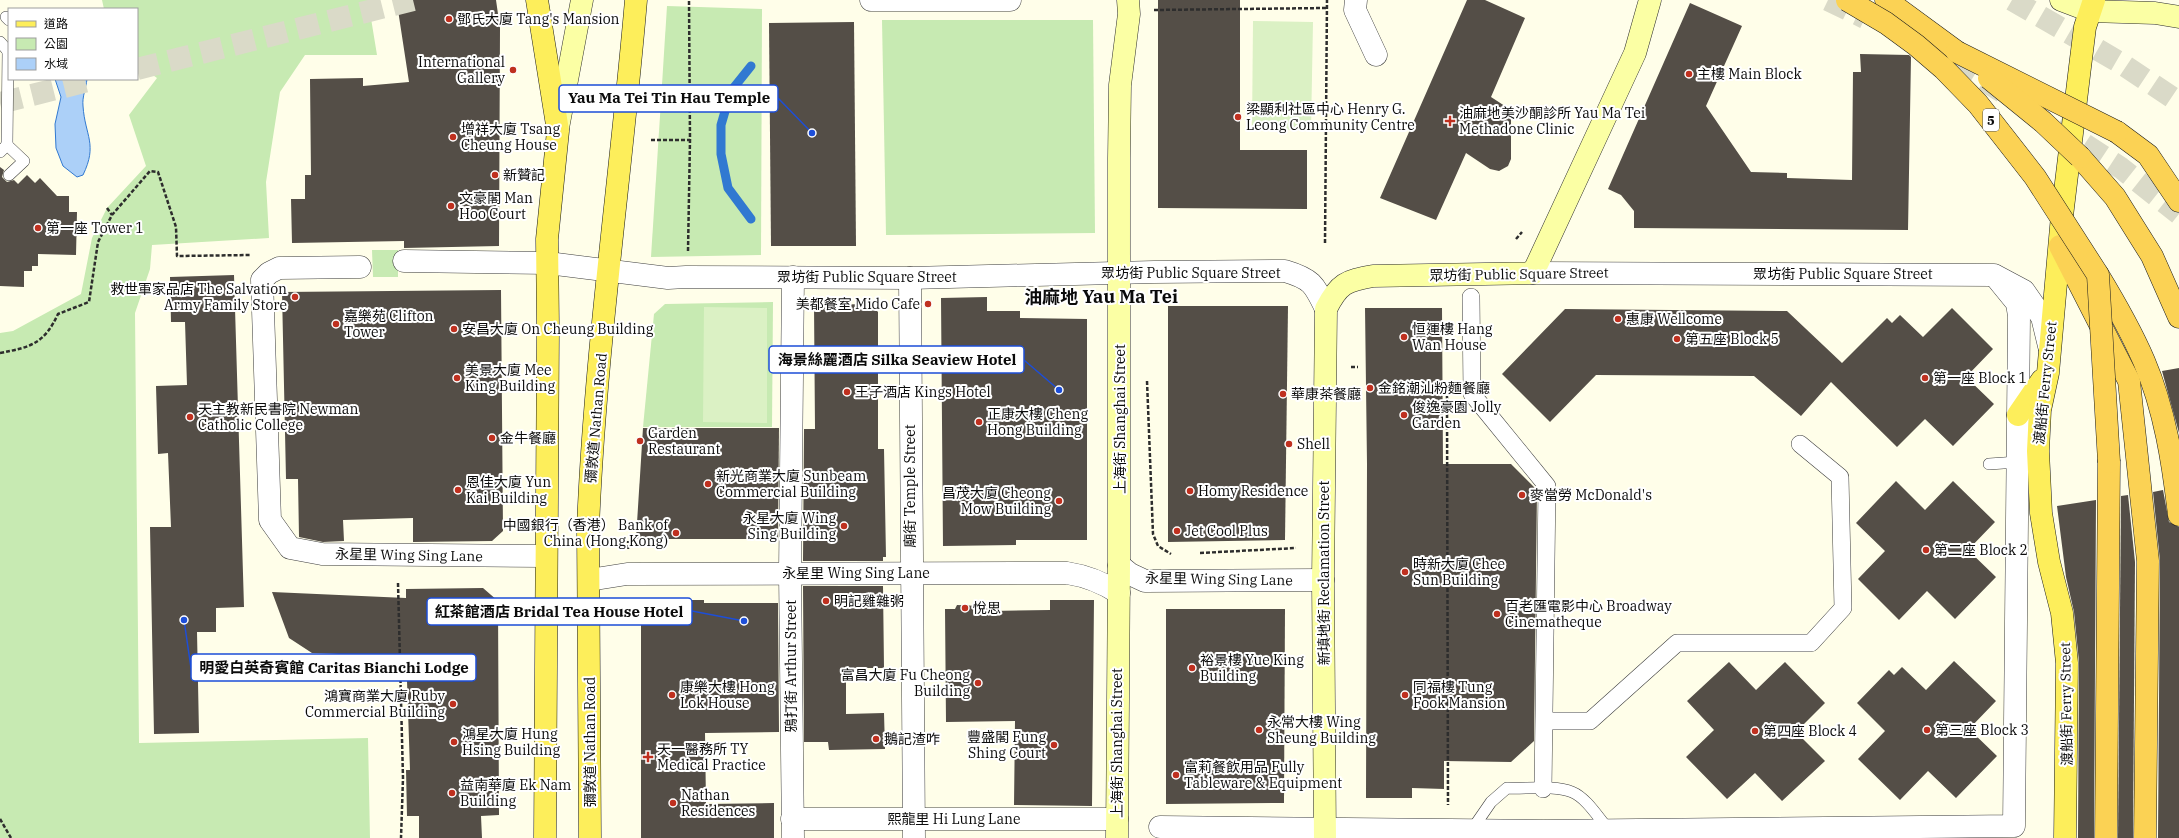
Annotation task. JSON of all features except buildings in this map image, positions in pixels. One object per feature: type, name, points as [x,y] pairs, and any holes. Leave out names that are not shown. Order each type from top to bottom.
[{"type":"highway","name":"5","points":[[1847,0],[1886,24],[1916,45],[1944,69],[1978,104],[2034,177],[2098,275],[2123,317],[2138,349],[2159,404],[2171,453],[2179,515]]},
{"type":"highway","name":"5","points":[[1886,0],[1957,52],[2043,122],[2080,157],[2114,197],[2152,256],[2179,317]]},
{"type":"highway","points":[[1957,52],[2117,132],[2148,155],[2179,201]]},
{"type":"highway","points":[[2060,246],[2129,381],[2148,560],[2144,838]]},
{"type":"highway","points":[[2098,275],[2109,462],[2106,838]]},
{"type":"main road","points":[[537,0],[558,131]]},
{"type":"main road","points":[[545,838],[547,227],[558,131],[582,0]]},
{"type":"main road","name":"彌敦道 Nathan Road","points":[[590,838],[590,477],[608,271],[636,0]]},
{"type":"main road","name":"上海街 Shanghai Street","points":[[1117,829],[1120,85],[1129,14],[1128,0]]},
{"type":"main road","points":[[1533,273],[1635,53],[1650,0]]},
{"type":"main road","points":[[2061,0],[2092,6],[2179,17]]},
{"type":"main road","name":"渡船街 Ferry Street","points":[[2065,838],[2067,663],[2062,613],[2049,562],[2041,513],[2038,451],[2040,410],[2048,373],[2049,348],[2080,67],[2085,27],[2092,6]]},
{"type":"main road","name":"眾坊街 Public Square Street","points":[[1326,309],[1334,292],[1351,280],[1373,276],[1533,273]]},
{"type":"main road","name":"新填地街 Reclamation Street","points":[[1325,833],[1323,580],[1326,309]]},
{"type":"main road","points":[[2018,415],[2048,373]]},
{"type":"street","points":[[871,0],[1010,0]]},
{"type":"street","points":[[1356,0],[1355,10],[1376,55]]},
{"type":"street","name":"眾坊街 Public Square Street","points":[[404,261],[548,263],[668,278],[910,278],[1120,272],[1285,271],[1304,277],[1316,289],[1326,309]]},
{"type":"street","name":"永星里 Wing Sing Lane","points":[[360,267],[279,268],[268,273],[262,280],[270,520],[279,535],[290,548],[322,554],[545,556]]},
{"type":"street","name":"眾坊街 Public Square Street","points":[[1533,273],[1994,275],[2024,291],[2042,317],[2049,348]]},
{"type":"street","points":[[1160,827],[1325,833],[1471,830],[1543,835],[1609,830],[2014,832],[2019,316],[2017,303],[1994,275]]},
{"type":"street","name":"鴉打街 Arthur Street","points":[[792,828],[790,573],[793,277]]},
{"type":"street","name":"廟街 Temple Street","points":[[910,278],[914,828]]},
{"type":"street","points":[[1471,297],[1472,394],[1547,486],[1543,789]]},
{"type":"street","points":[[1545,721],[1590,721],[1677,643],[1811,643],[1843,608],[1840,477],[1800,444]]},
{"type":"street","name":"永星里 Wing Sing Lane","points":[[1119,565],[1130,574],[1145,581],[1323,580]]},
{"type":"street","name":"永星里 Wing Sing Lane","points":[[589,580],[627,574],[1067,573],[1083,575],[1102,582],[1119,593]]},
{"type":"street","name":"熙龍里 Hi Lung Lane","points":[[792,828],[1117,829]]},
{"type":"lane","points":[[6,48],[4,148],[24,161],[9,175]]},
{"type":"lane","points":[[1989,464],[2018,462]]},
{"type":"lane","points":[[1471,830],[1491,802],[1507,788],[1573,792],[1582,799],[1609,830]]},
{"type":"path","points":[[687,259],[690,140],[689,0]]},
{"type":"path","points":[[1325,242],[1327,0]]},
{"type":"path","points":[[1151,10],[1326,8]]},
{"type":"path","points":[[652,140],[690,140]]},
{"type":"path","points":[[0,353],[26,348],[40,341],[52,328],[58,314],[89,302],[98,242],[112,215],[150,171],[158,172],[176,227],[177,256],[244,255]]},
{"type":"path","points":[[107,208],[112,215]]},
{"type":"path","points":[[1147,378],[1153,534],[1158,546],[1171,554],[1179,553]]},
{"type":"path","points":[[1447,393],[1448,808]]},
{"type":"path","points":[[1194,553],[1295,550],[1298,546]]},
{"type":"path","points":[[398,583],[403,778],[401,838]]},
{"type":"path","points":[[0,819],[11,838]]},
{"type":"green space","points":[[102,0],[368,0],[377,55],[305,55],[280,92],[266,182],[269,238],[152,245],[150,269],[135,313],[139,743],[368,738],[370,838],[0,838],[0,333],[13,331],[81,294],[92,238],[107,208],[146,166],[129,115],[157,78],[138,65],[138,8],[104,8]]},
{"type":"green space","points":[[667,6],[762,9],[761,255],[651,257]]},
{"type":"green space","points":[[882,20],[1093,20],[1095,233],[886,235]]},
{"type":"green space","points":[[1253,21],[1313,22],[1311,130],[1252,129]]},
{"type":"green space","points":[[372,250],[398,250],[398,277],[373,277]]},
{"type":"green space","points":[[773,302],[772,427],[643,427],[654,314],[665,304]]},
{"type":"green space","points":[[704,307],[767,308],[767,423],[703,422]]},
{"type":"water","points":[[55,80],[87,80],[83,103],[90,155],[83,175],[77,177],[63,166],[56,148],[55,124],[61,97]]},
{"type":"waterway","points":[[751,66],[731,91],[721,125],[721,154],[728,188],[751,219]]},
{"type":"tunnel","points":[[138,69],[413,0]]},
{"type":"tunnel","points":[[1828,0],[1865,18]]},
{"type":"tunnel","points":[[2012,0],[2119,62],[2179,102]]},
{"type":"tunnel","points":[[1926,49],[1958,65],[2004,93]]},
{"type":"tunnel","points":[[0,103],[92,80]]},
{"type":"tunnel","points":[[2057,126],[2121,168],[2179,214]]},
{"type":"place","name":"鄧氏大廈 Tang's Mansion","points":[[449,19]]},
{"type":"place","name":"International Gallery","points":[[513,70]]},
{"type":"place","name":"主樓 Main Block","points":[[1689,74]]},
{"type":"place","name":"梁顯利社區中心 Henry G. Leong Community Centre","points":[[1238,117]]},
{"type":"place","name":"油麻地美沙酮診所 Yau Ma Tei Methadone Clinic","points":[[1450,121]]},
{"type":"place","name":"Yau Ma Tei Tin Hau Temple","points":[[812,133]]},
{"type":"place","name":"增祥大廈 Tsang Cheung House","points":[[453,137]]},
{"type":"place","name":"新贊記","points":[[495,175]]},
{"type":"place","name":"文豪閣 Man Hoo Court","points":[[451,206]]},
{"type":"place","name":"第一座 Tower 1","points":[[38,228]]},
{"type":"place","name":"救世軍家品店 The Salvation Army Family Store","points":[[295,297]]},
{"type":"place","name":"美都餐室 Mido Cafe","points":[[928,304]]},
{"type":"place","name":"惠康 Wellcome","points":[[1618,319]]},
{"type":"place","name":"嘉樂苑 Clifton Tower","points":[[336,324]]},
{"type":"place","name":"安昌大廈 On Cheung Building","points":[[454,329]]},
{"type":"place","name":"恒運樓 Hang Wan House","points":[[1404,337]]},
{"type":"place","name":"第五座 Block 5","points":[[1677,339]]},
{"type":"place","name":"美景大廈 Mee King Building","points":[[457,378]]},
{"type":"place","name":"第一座 Block 1","points":[[1925,378]]},
{"type":"place","name":"金銘潮汕粉麵餐廳","points":[[1370,388]]},
{"type":"place","name":"海景絲麗酒店 Silka Seaview Hotel","points":[[1059,390]]},
{"type":"place","name":"王子酒店 Kings Hotel","points":[[847,392]]},
{"type":"place","name":"華康茶餐廳","points":[[1283,394]]},
{"type":"place","name":"俊逸豪園 Jolly Garden","points":[[1404,415]]},
{"type":"place","name":"天主教新民書院 Newman Catholic College","points":[[190,417]]},
{"type":"place","name":"正康大樓 Cheng Hong Building","points":[[979,422]]},
{"type":"place","name":"金牛餐廳","points":[[492,438]]},
{"type":"place","name":"Garden Restaurant","points":[[640,441]]},
{"type":"place","name":"Shell","points":[[1289,444]]},
{"type":"place","name":"新光商業大廈 Sunbeam Commercial Building","points":[[708,484]]},
{"type":"place","name":"恩佳大廈 Yun Kai Building","points":[[458,490]]},
{"type":"place","name":"Homy Residence","points":[[1190,491]]},
{"type":"place","name":"麥當勞 McDonald's","points":[[1522,495]]},
{"type":"place","name":"昌茂大廈 Cheong Mow Building","points":[[1059,501]]},
{"type":"place","name":"永星大廈 Wing Sing Building","points":[[844,526]]},
{"type":"place","name":"Jet Cool Plus","points":[[1177,531]]},
{"type":"place","name":"中國銀行（香港） Bank of China (Hong Kong)","points":[[676,533]]},
{"type":"place","name":"第二座 Block 2","points":[[1926,550]]},
{"type":"place","name":"時新大廈 Chee Sun Building","points":[[1405,572]]},
{"type":"place","name":"明記雞雜粥","points":[[826,601]]},
{"type":"place","name":"悅思","points":[[965,608]]},
{"type":"place","name":"百老匯電影中心 Broadway Cinematheque","points":[[1497,614]]},
{"type":"place","name":"明愛白英奇賓館 Caritas Bianchi Lodge","points":[[184,620]]},
{"type":"place","name":"紅茶館酒店 Bridal Tea House Hotel","points":[[744,621]]},
{"type":"place","name":"裕景樓 Yue King Building","points":[[1192,668]]},
{"type":"place","name":"富昌大廈 Fu Cheong Building","points":[[978,683]]},
{"type":"place","name":"康樂大樓 Hong Lok House","points":[[672,695]]},
{"type":"place","name":"同福樓 Tung Fook Mansion","points":[[1405,695]]},
{"type":"place","name":"鴻寶商業大廈 Ruby Commercial Building","points":[[453,704]]},
{"type":"place","name":"永常大樓 Wing Sheung Building","points":[[1259,730]]},
{"type":"place","name":"第三座 Block 3","points":[[1927,730]]},
{"type":"place","name":"第四座 Block 4","points":[[1755,731]]},
{"type":"place","name":"鵝記渣咋","points":[[876,739]]},
{"type":"place","name":"鴻星大廈 Hung Hsing Building","points":[[454,742]]},
{"type":"place","name":"豐盛閣 Fung Shing Court","points":[[1054,745]]},
{"type":"place","name":"天一醫務所 TY Medical Practice","points":[[648,757]]},
{"type":"place","name":"富莉餐飲用品 Fully Tableware & Equipment","points":[[1176,775]]},
{"type":"place","name":"益南華廈 Ek Nam Building","points":[[452,793]]},
{"type":"place","name":"Nathan Residences","points":[[673,803]]},
{"type":"district","name":"油麻地 Yau Ma Tei","points":[[1101,296]]}]
